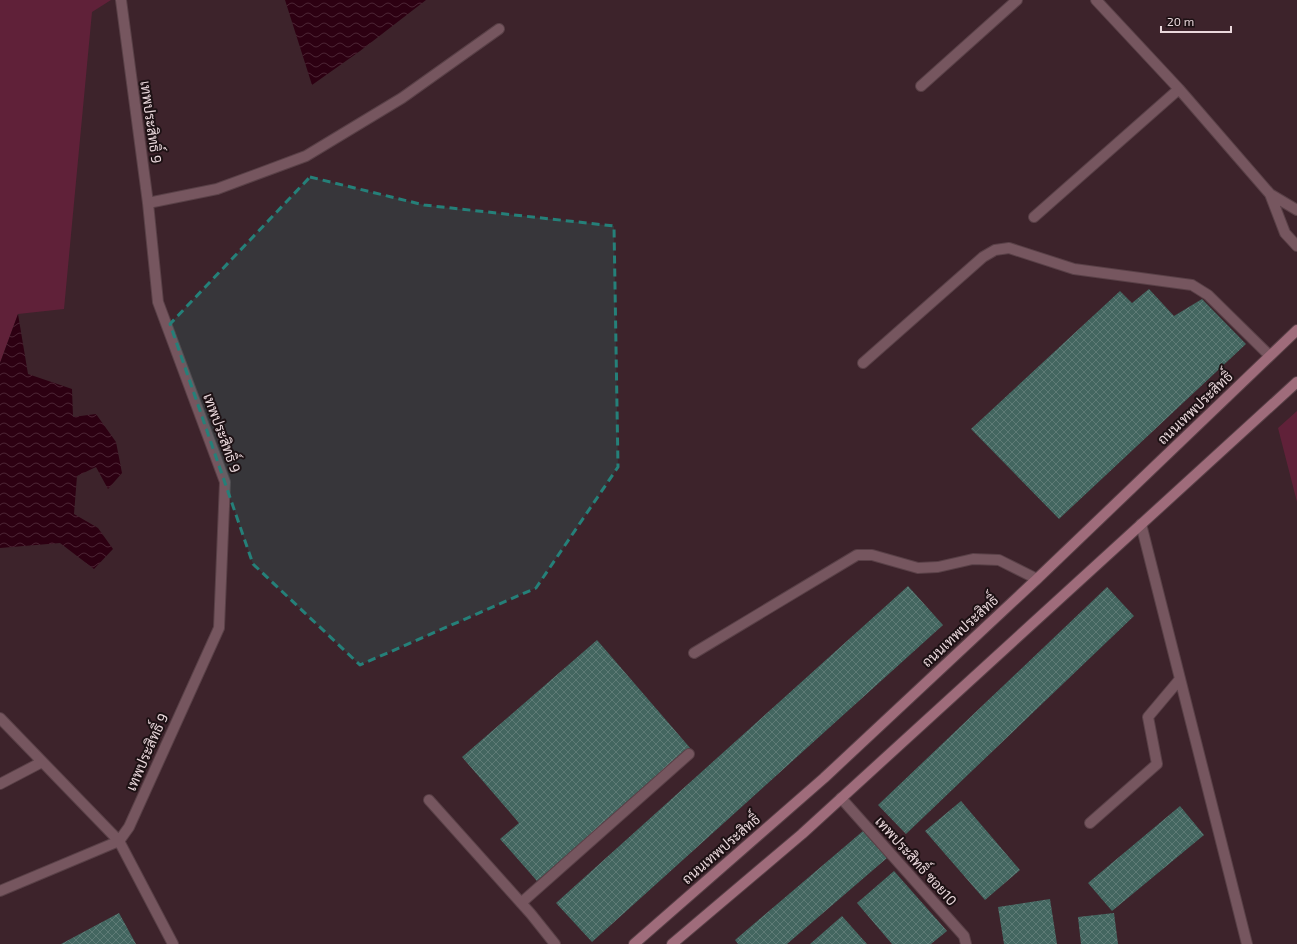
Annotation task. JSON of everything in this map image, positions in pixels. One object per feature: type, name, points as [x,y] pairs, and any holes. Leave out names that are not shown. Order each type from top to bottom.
[{"type":"main road","name":"ถนนเทพประสิทธิ์","points":[[634,944],[824,778],[1037,579],[1297,330]]},
{"type":"main road","points":[[672,944],[802,834],[1297,382]]},
{"type":"street","name":"เทพประสิทธิ์ 9","points":[[119,841],[129,827],[218,628],[225,482],[158,302],[148,203],[120,0]]},
{"type":"street","points":[[921,86],[1017,0]]},
{"type":"street","points":[[1096,0],[1179,89],[1270,194],[1297,210]]},
{"type":"street","points":[[148,203],[217,189],[306,156],[402,98],[498,29]]},
{"type":"street","points":[[1034,217],[1179,89]]},
{"type":"street","points":[[1270,194],[1285,233],[1297,246]]},
{"type":"street","points":[[863,363],[983,257],[995,250],[1009,248],[1074,269],[1192,285],[1208,295],[1269,356]]},
{"type":"street","points":[[1141,524],[1246,944]]},
{"type":"street","points":[[694,653],[858,554],[872,555],[918,568],[938,567],[973,559],[999,560],[1037,579]]},
{"type":"street","points":[[1090,823],[1157,764],[1148,717],[1180,679]]},
{"type":"street","points":[[0,718],[119,841],[174,944]]},
{"type":"street","points":[[521,904],[689,754]]},
{"type":"street","points":[[0,784],[42,762]]},
{"type":"street","name":"เทพประสิทธิ์ ซอย10","points":[[841,798],[964,936],[966,944]]},
{"type":"street","points":[[429,800],[555,944]]},
{"type":"street","points":[[0,891],[119,841]]},
{"type":"highlighted area","points":[[310,177],[424,205],[614,226],[618,467],[536,588],[360,665],[253,564],[170,324]]},
{"type":"shaded area","points":[[0,0],[111,0],[92,12],[64,309],[18,314],[0,363]]},
{"type":"shaded area","points":[[1297,411],[1297,502],[1278,428]]},
{"type":"water","points":[[285,0],[426,0],[360,51],[312,85]]},
{"type":"water","points":[[18,314],[28,374],[72,389],[73,417],[96,414],[116,442],[122,473],[108,489],[96,467],[77,476],[74,514],[98,528],[113,549],[94,569],[60,543],[0,548],[0,363]]},
{"type":"building","points":[[1149,289],[1174,316],[1202,299],[1246,344],[1059,519],[971,429],[1120,291],[1132,303]]},
{"type":"building","points":[[908,586],[943,625],[592,942],[556,903]]},
{"type":"building","points":[[1107,587],[1134,616],[906,834],[878,805]]},
{"type":"building","points":[[597,640],[691,749],[537,881],[500,839],[519,823],[462,757]]},
{"type":"building","points":[[961,801],[1020,870],[985,900],[925,831]]},
{"type":"building","points":[[1180,806],[1204,835],[1112,911],[1088,883]]},
{"type":"building","points":[[863,831],[887,858],[787,944],[738,944],[735,940]]},
{"type":"building","points":[[894,871],[947,931],[931,944],[892,944],[857,903]]},
{"type":"building","points":[[1050,899],[1057,944],[1004,944],[998,907]]},
{"type":"building","points":[[119,913],[136,944],[61,944]]},
{"type":"building","points":[[1114,913],[1118,944],[1081,944],[1078,917]]},
{"type":"building","points":[[842,916],[867,944],[810,944]]}]
